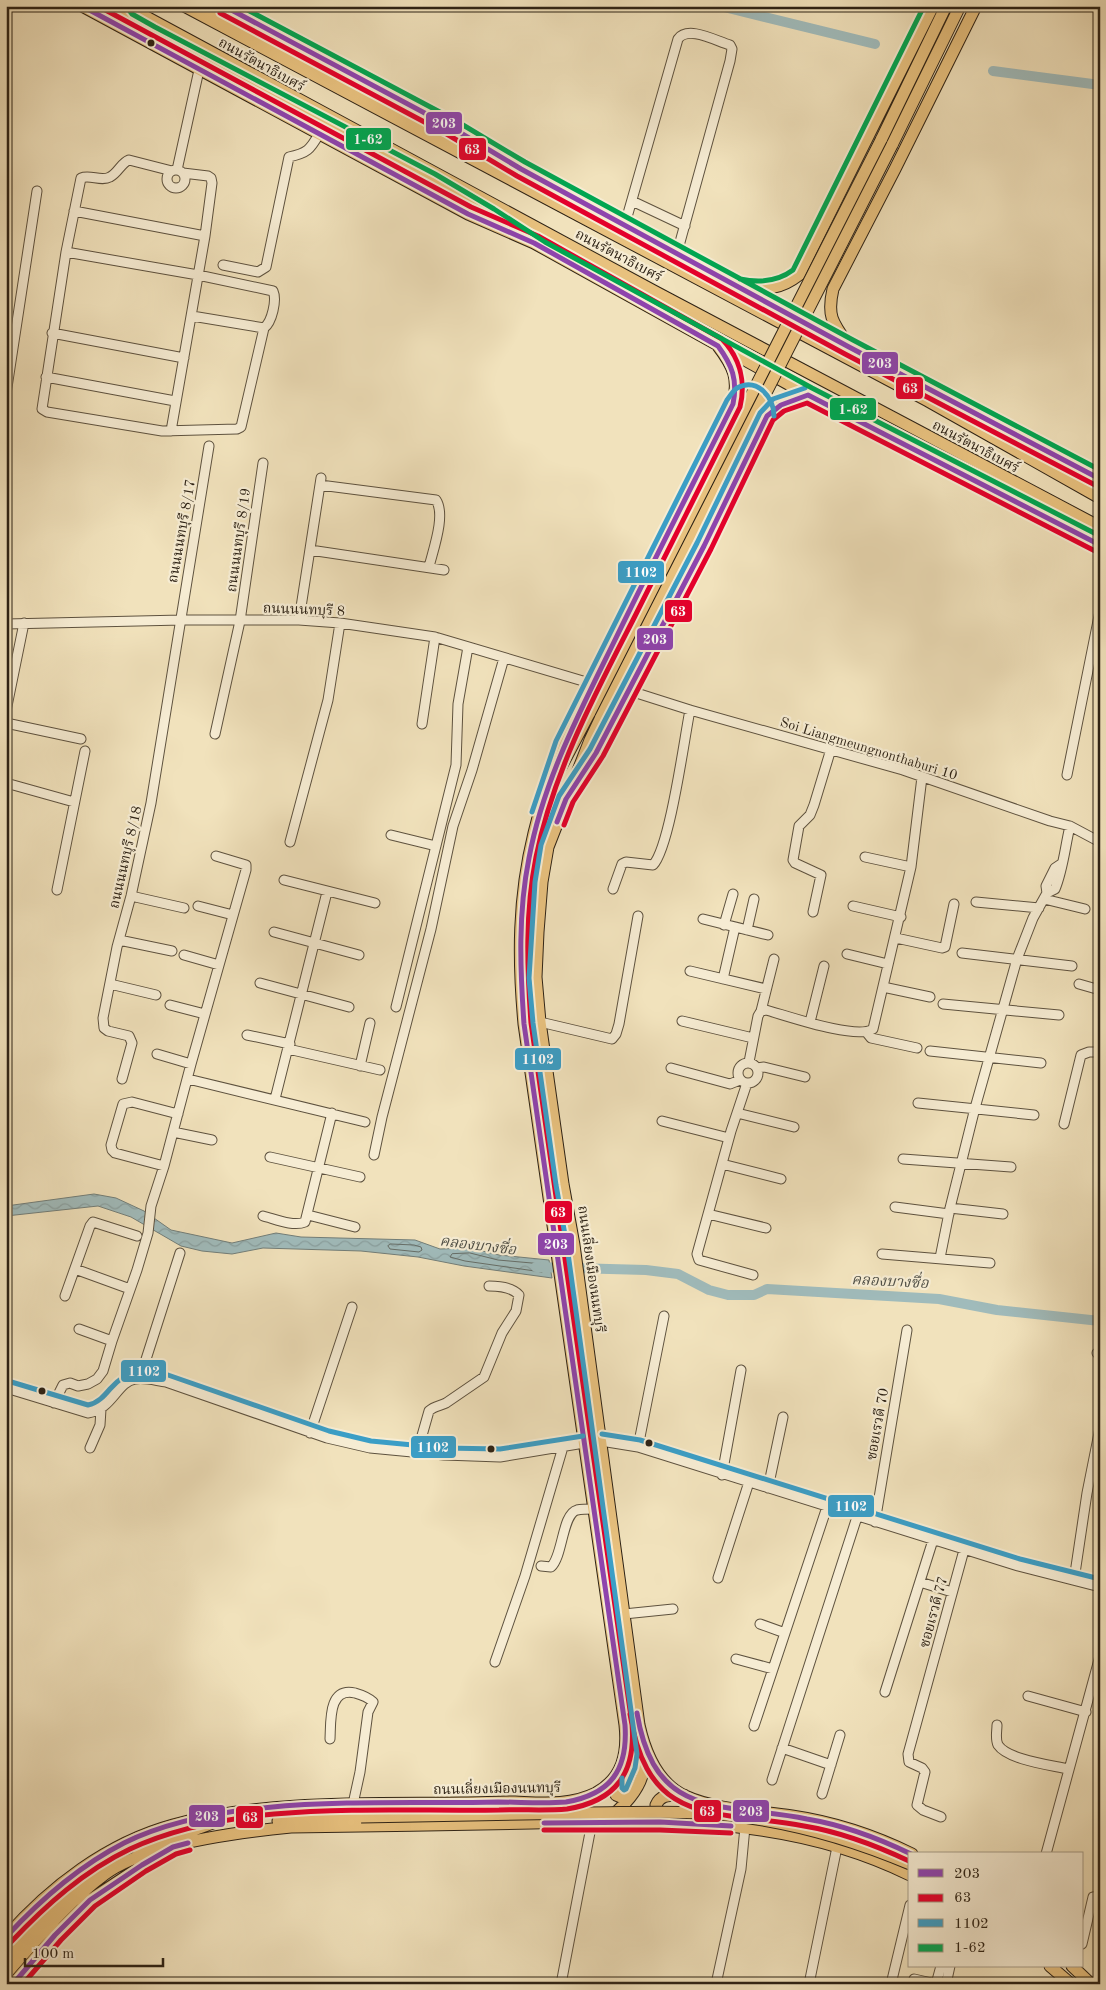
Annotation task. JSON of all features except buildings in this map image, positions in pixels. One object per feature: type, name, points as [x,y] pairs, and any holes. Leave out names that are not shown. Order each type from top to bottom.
[{"type":"main road","points":[[82,6],[468,214],[534,243]]},
{"type":"main road","points":[[90,6],[141,15]]},
{"type":"main road","points":[[118,6],[126,19],[151,34],[432,181],[534,243],[718,346],[808,395],[1100,545]]},
{"type":"main road","name":"ถนนรัตนาธิเบศร์","points":[[126,6],[654,291],[1100,527]]},
{"type":"main road","name":"ถนนรัตนาธิเบศร์","points":[[184,6],[472,161],[928,401],[1100,498]]},
{"type":"main road","points":[[205,6],[456,141],[497,162],[521,169]]},
{"type":"main road","name":"ถนนรัตนาธิเบศร์","points":[[224,6],[449,126],[521,169],[849,347],[1100,479]]},
{"type":"main road","points":[[740,287],[766,289],[778,287],[789,283],[799,275],[933,6]]},
{"type":"main road","points":[[545,797],[881,140],[946,6]]},
{"type":"main road","points":[[566,799],[601,717],[892,145],[960,6]]},
{"type":"main road","points":[[849,347],[834,325],[830,315],[833,289],[976,6]]},
{"type":"main road","points":[[456,141],[472,161]]},
{"type":"main road","points":[[799,275],[806,293],[822,297],[833,289]]},
{"type":"main road","points":[[545,797],[563,744],[733,404],[737,389],[736,379],[730,362],[718,346]]},
{"type":"main road","points":[[733,404],[741,395],[751,393],[759,396],[765,402],[768,416]]},
{"type":"main road","points":[[566,799],[596,752],[704,546],[768,416],[777,406],[808,395]]},
{"type":"main road","name":"ถนนเลี่ยงเมืองนนทบุรี","points":[[6,1937],[56,1887],[92,1861],[128,1841],[172,1825],[212,1816],[249,1811],[353,1804],[563,1803],[578,1800],[597,1792],[616,1776],[626,1755],[627,1741],[524,1024],[519,935],[534,834],[545,797]]},
{"type":"main road","name":"ถนนเลี่ยงเมืองนนทบุรี","points":[[566,799],[548,847],[542,882],[536,977],[540,1022],[563,1184],[580,1285],[639,1725],[644,1746],[644,1772],[631,1796],[606,1822]]},
{"type":"main road","name":"ถนนเลี่ยงเมืองนนทบุรี","points":[[644,1746],[661,1776],[684,1796],[716,1805],[767,1814],[792,1816],[832,1825],[908,1852]]},
{"type":"main road","points":[[616,1776],[614,1789],[616,1796],[623,1798],[631,1796]]},
{"type":"main road","points":[[677,1822],[658,1811],[656,1805],[658,1799],[664,1796],[684,1796]]},
{"type":"main road","name":"ถนนเลี่ยงเมืองนนทบุรี","points":[[6,1974],[64,1896],[101,1868],[146,1846],[249,1811]]},
{"type":"main road","points":[[182,1834],[308,1817],[567,1813],[716,1814],[784,1824],[812,1831],[871,1848],[908,1863]]},
{"type":"main road","name":"ถนนเลี่ยงเมืองนนทบุรี","points":[[6,1960],[106,1873],[146,1854],[244,1831],[291,1827],[677,1822],[745,1827],[786,1833],[837,1847],[908,1874]]},
{"type":"main road","name":"ถนนเลี่ยงเมืองนนทบุรี","points":[[13,1984],[55,1935],[90,1900],[142,1865],[173,1847]]},
{"type":"main road","points":[[1052,1968],[1071,1984]]},
{"type":"main road","points":[[1075,1968],[1092,1984]]},
{"type":"street","points":[[625,224],[678,39],[681,35],[693,33],[730,45],[732,48],[730,60],[677,253]]},
{"type":"street","points":[[177,171],[199,70]]},
{"type":"street","points":[[223,265],[258,272],[266,267],[289,157],[310,150],[318,134]]},
{"type":"street","points":[[66,252],[198,275],[273,291],[275,296],[270,321],[264,328],[241,427],[237,429],[171,431],[43,412],[41,408],[52,333],[66,252],[79,181],[82,177],[107,178],[130,160],[208,176],[212,180],[205,236],[198,275],[192,316],[171,431]]},
{"type":"street","points":[[6,394],[36,191]]},
{"type":"street","points":[[632,201],[684,226]]},
{"type":"street","points":[[74,211],[205,236]]},
{"type":"street","points":[[192,316],[264,328]]},
{"type":"street","points":[[52,333],[184,358]]},
{"type":"street","points":[[46,377],[175,401]]},
{"type":"street","name":"ถนนนนทบุรี 8/17","points":[[182,620],[184,596],[209,446]]},
{"type":"street","name":"ถนนนนทบุรี 8/19","points":[[215,734],[240,621],[263,463]]},
{"type":"street","points":[[299,620],[320,481],[436,500],[440,506],[441,516],[429,567]]},
{"type":"street","points":[[310,550],[444,570]]},
{"type":"street","points":[[1066,775],[1100,611]]},
{"type":"street","name":"ถนนนนทบุรี 8","points":[[6,624],[182,620],[299,620],[340,623],[435,637],[593,684]]},
{"type":"street","name":"ถนนนนทบุรี 8/18","points":[[122,1079],[132,1043],[129,1036],[104,1028],[103,1018],[151,803],[182,620]]},
{"type":"street","points":[[290,842],[328,700],[340,623]]},
{"type":"street","points":[[6,711],[24,624]]},
{"type":"street","points":[[422,724],[435,637]]},
{"type":"street","points":[[396,1008],[456,765],[458,704],[468,647]]},
{"type":"street","points":[[374,1155],[382,1117],[431,929],[453,826],[472,770],[504,658]]},
{"type":"street","name":"Soi Liangmeungnonthaburi 10","points":[[627,690],[922,777],[1050,821],[1070,826],[1100,842]]},
{"type":"street","points":[[613,890],[622,864],[626,862],[653,865],[657,860],[667,832],[690,710]]},
{"type":"street","points":[[6,723],[80,739]]},
{"type":"street","points":[[813,912],[820,875],[795,863],[793,860],[799,826],[810,815],[831,749]]},
{"type":"street","points":[[57,890],[84,751]]},
{"type":"street","points":[[761,1011],[766,1010],[839,1030],[867,1033],[873,1030],[896,938],[911,867],[922,777]]},
{"type":"street","points":[[6,783],[74,802]]},
{"type":"street","points":[[940,1258],[949,1211],[988,1057],[1017,959],[1045,896],[1055,889],[1062,872],[1061,864],[1070,826]]},
{"type":"street","points":[[391,835],[436,846]]},
{"type":"street","points":[[54,1403],[63,1385],[70,1383],[78,1386],[88,1384],[97,1379],[103,1371],[148,1233],[151,1206],[164,1166],[246,870],[246,865],[242,862],[216,856]]},
{"type":"street","points":[[865,857],[911,867]]},
{"type":"street","points":[[284,880],[374,903]]},
{"type":"street","points":[[275,1099],[327,892]]},
{"type":"street","points":[[724,924],[733,894]]},
{"type":"street","points":[[131,896],[184,908]]},
{"type":"street","points":[[1045,896],[1085,909]]},
{"type":"street","points":[[747,930],[754,899]]},
{"type":"street","points":[[976,902],[1039,908]]},
{"type":"street","points":[[896,938],[942,948],[946,947],[954,904]]},
{"type":"street","points":[[198,906],[233,915]]},
{"type":"street","points":[[853,906],[900,917]]},
{"type":"street","points":[[540,1022],[612,1039],[616,1034],[619,1024],[638,916]]},
{"type":"street","points":[[703,919],[768,935]]},
{"type":"street","points":[[723,979],[735,927]]},
{"type":"street","points":[[274,932],[359,955]]},
{"type":"street","points":[[119,940],[172,951]]},
{"type":"street","points":[[847,954],[888,964]]},
{"type":"street","points":[[962,954],[1072,966]]},
{"type":"street","points":[[184,955],[219,964]]},
{"type":"street","points":[[749,1062],[758,1016],[761,1011],[774,959]]},
{"type":"street","points":[[810,1022],[824,966]]},
{"type":"street","points":[[690,971],[766,989]]},
{"type":"street","points":[[260,983],[349,1007]]},
{"type":"street","points":[[110,984],[156,995]]},
{"type":"street","points":[[1079,984],[1100,990]]},
{"type":"street","points":[[883,987],[930,997]]},
{"type":"street","points":[[943,1004],[1059,1015]]},
{"type":"street","points":[[170,1005],[205,1014]]},
{"type":"street","points":[[682,1021],[753,1038]]},
{"type":"street","points":[[360,1066],[370,1023]]},
{"type":"street","points":[[867,1033],[871,1038],[918,1048]]},
{"type":"street","points":[[247,1035],[380,1070]]},
{"type":"street","points":[[930,1052],[1042,1062]]},
{"type":"street","points":[[1064,1124],[1081,1055],[1089,1052],[1100,1052]]},
{"type":"street","points":[[157,1054],[191,1064]]},
{"type":"street","points":[[749,1062],[757,1068],[764,1067],[805,1077]]},
{"type":"street","points":[[744,1081],[737,1074],[739,1067],[749,1062]]},
{"type":"street","points":[[672,1068],[730,1084],[756,1079],[757,1068]]},
{"type":"street","points":[[188,1079],[365,1122]]},
{"type":"street","points":[[744,1081],[737,1113],[697,1254],[699,1260],[752,1275]]},
{"type":"street","points":[[164,1166],[115,1153],[111,1145],[123,1104],[132,1102],[178,1114]]},
{"type":"street","points":[[918,1103],[1034,1114]]},
{"type":"street","points":[[263,1216],[300,1224],[305,1222],[332,1113]]},
{"type":"street","points":[[737,1113],[794,1127]]},
{"type":"street","points":[[662,1121],[729,1138]]},
{"type":"street","points":[[173,1132],[212,1140]]},
{"type":"street","points":[[270,1157],[360,1177]]},
{"type":"street","points":[[903,1159],[1011,1167]]},
{"type":"street","points":[[722,1164],[780,1178]]},
{"type":"street","points":[[895,1207],[1003,1214]]},
{"type":"street","points":[[708,1214],[766,1228]]},
{"type":"street","points":[[308,1215],[355,1227]]},
{"type":"street","points":[[65,1296],[93,1222],[137,1236]]},
{"type":"street","points":[[140,1378],[180,1252]]},
{"type":"street","points":[[882,1254],[990,1263]]},
{"type":"street","points":[[75,1269],[130,1289]]},
{"type":"street","points":[[417,1453],[429,1411],[433,1407],[446,1403],[484,1377],[502,1333],[516,1311],[519,1295],[516,1291],[501,1286],[489,1286]]},
{"type":"street","points":[[310,1433],[352,1307]]},
{"type":"street","points":[[638,1447],[664,1316]]},
{"type":"street","points":[[79,1329],[112,1341]]},
{"type":"street","name":"ซอยเรวดี 70","points":[[875,1522],[907,1330]]},
{"type":"street","points":[[722,1475],[741,1370]]},
{"type":"street","points":[[6,1388],[88,1413],[101,1409],[129,1380],[140,1378],[166,1382],[346,1444],[417,1453],[500,1457],[584,1444]]},
{"type":"street","points":[[90,1448],[100,1425],[101,1409]]},
{"type":"street","points":[[768,1488],[783,1417]]},
{"type":"street","points":[[1074,1580],[1087,1493],[1100,1428]]},
{"type":"street","points":[[601,1441],[638,1447],[827,1508],[1020,1567],[1100,1587]]},
{"type":"street","points":[[495,1662],[525,1576],[564,1447]]},
{"type":"street","points":[[718,1578],[749,1482]]},
{"type":"street","points":[[754,1726],[827,1508]]},
{"type":"street","points":[[541,1566],[551,1567],[556,1562],[566,1523],[572,1512],[594,1509]]},
{"type":"street","points":[[772,1780],[857,1517]]},
{"type":"street","points":[[885,1692],[934,1540]]},
{"type":"street","name":"ซอยเรวดี 77","points":[[941,1817],[923,1810],[917,1805],[925,1772],[922,1768],[911,1764],[908,1757],[964,1550]]},
{"type":"street","points":[[920,1582],[952,1592]]},
{"type":"street","points":[[624,1614],[673,1609]]},
{"type":"street","points":[[760,1624],[785,1633]]},
{"type":"street","points":[[1047,1852],[1100,1656]]},
{"type":"street","points":[[736,1659],[773,1669]]},
{"type":"street","points":[[330,1739],[332,1703],[338,1695],[348,1692],[369,1698],[373,1702],[368,1712],[360,1772],[353,1804]]},
{"type":"street","points":[[1028,1696],[1086,1712]]},
{"type":"street","points":[[998,1725],[998,1745],[1005,1751],[1014,1756],[1068,1769]]},
{"type":"street","points":[[822,1794],[840,1735]]},
{"type":"street","points":[[782,1748],[831,1764]]},
{"type":"street","points":[[562,1984],[592,1822]]},
{"type":"street","points":[[716,1984],[736,1893],[745,1827]]},
{"type":"street","points":[[809,1984],[837,1847]]},
{"type":"street","points":[[1084,1937],[1095,1899]]},
{"type":"street","points":[[891,1984],[908,1914]]},
{"type":"street","points":[[914,1980],[936,1984],[940,1968]]},
{"type":"street","points":[[946,1984],[950,1968]]},
{"type":"water","points":[[94,1194],[116,1198],[144,1211],[171,1230],[232,1243],[276,1233],[301,1237],[415,1240],[440,1249],[470,1248],[499,1255],[549,1260],[552,1278],[464,1266],[418,1257],[361,1251],[263,1248],[232,1254],[202,1251],[181,1246],[131,1217],[98,1206],[6,1216],[6,1206]]},
{"type":"waterway","points":[[668,6],[676,6]]},
{"type":"waterway","points":[[720,6],[875,44]]},
{"type":"waterway","points":[[993,71],[1100,85]]},
{"type":"waterway","name":"คลองบางซื่อ","points":[[536,1267],[646,1270],[678,1274],[709,1290],[728,1295],[754,1295],[767,1289],[939,1299],[997,1310],[1100,1321]]},
{"type":"transit line","name":"203","points":[[6,1937],[61,1884],[76,1873],[124,1843],[165,1827],[210,1816],[258,1808],[307,1804],[566,1802],[595,1793],[614,1777],[620,1767],[625,1741],[625,1725],[524,1024],[521,961],[523,899],[535,830],[543,802],[564,748],[600,670],[733,404],[735,387],[733,373],[718,346],[534,243],[468,214],[82,6]]},
{"type":"transit line","name":"63","points":[[11,1942],[52,1902],[81,1878],[130,1849],[172,1833],[216,1822],[263,1815],[311,1811],[567,1809],[584,1805],[610,1792],[626,1770],[630,1757],[632,1724],[531,1023],[528,961],[530,898],[532,878],[543,826],[576,736],[740,407],[742,398],[742,380],[737,362],[722,339],[538,236],[471,207],[98,6]]},
{"type":"transit line","name":"1-62","points":[[126,6],[132,14],[155,27],[435,174],[545,242],[812,388],[1100,536]]},
{"type":"transit line","name":"203","points":[[224,6],[449,126],[521,169],[849,347],[1100,479]]},
{"type":"transit line","name":"1-62","points":[[240,6],[453,119],[525,162],[853,340],[1100,470]]},
{"type":"transit line","name":"1-62","points":[[740,279],[754,281],[774,279],[793,270],[924,6]]},
{"type":"transit line","name":"63","points":[[220,13],[445,133],[517,176],[845,354],[1097,486]]},
{"type":"transit line","name":"1102","points":[[532,812],[556,741],[727,400],[737,388],[744,385],[757,387],[768,396],[774,416]]},
{"type":"transit line","name":"1102","points":[[622,1778],[622,1788],[624,1790],[635,1768],[637,1754],[567,1246],[556,1185],[533,1023],[529,978],[535,882],[541,845],[559,796],[590,749],[697,543],[760,413],[773,399],[805,388]]},
{"type":"transit line","name":"203","points":[[557,822],[566,799],[596,753],[704,546],[767,416],[781,405],[808,395],[1100,545]]},
{"type":"transit line","name":"63","points":[[564,825],[573,802],[603,756],[711,549],[773,420],[784,411],[807,403],[1097,552]]},
{"type":"transit line","name":"1102","points":[[8,1381],[88,1405],[95,1403],[124,1377],[137,1372],[151,1372],[168,1375],[329,1431],[371,1441],[444,1448],[500,1449],[583,1436]]},
{"type":"transit line","name":"1102","points":[[602,1434],[640,1440],[1020,1559],[1100,1579]]},
{"type":"transit line","name":"203","points":[[637,1713],[646,1748],[659,1773],[677,1790],[697,1800],[721,1807],[807,1819],[847,1828],[908,1853]]},
{"type":"transit line","name":"63","points":[[630,1714],[639,1751],[652,1777],[670,1795],[691,1807],[715,1814],[804,1826],[845,1835],[908,1861]]},
{"type":"transit line","name":"203","points":[[544,1823],[660,1822],[731,1826]]},
{"type":"transit line","name":"63","points":[[544,1830],[660,1830],[731,1833]]},
{"type":"transit line","name":"203","points":[[13,1984],[55,1935],[90,1900],[142,1865],[173,1847],[188,1843]]},
{"type":"transit line","name":"63","points":[[23,1984],[61,1940],[95,1906],[146,1871],[176,1854],[190,1850]]}]
